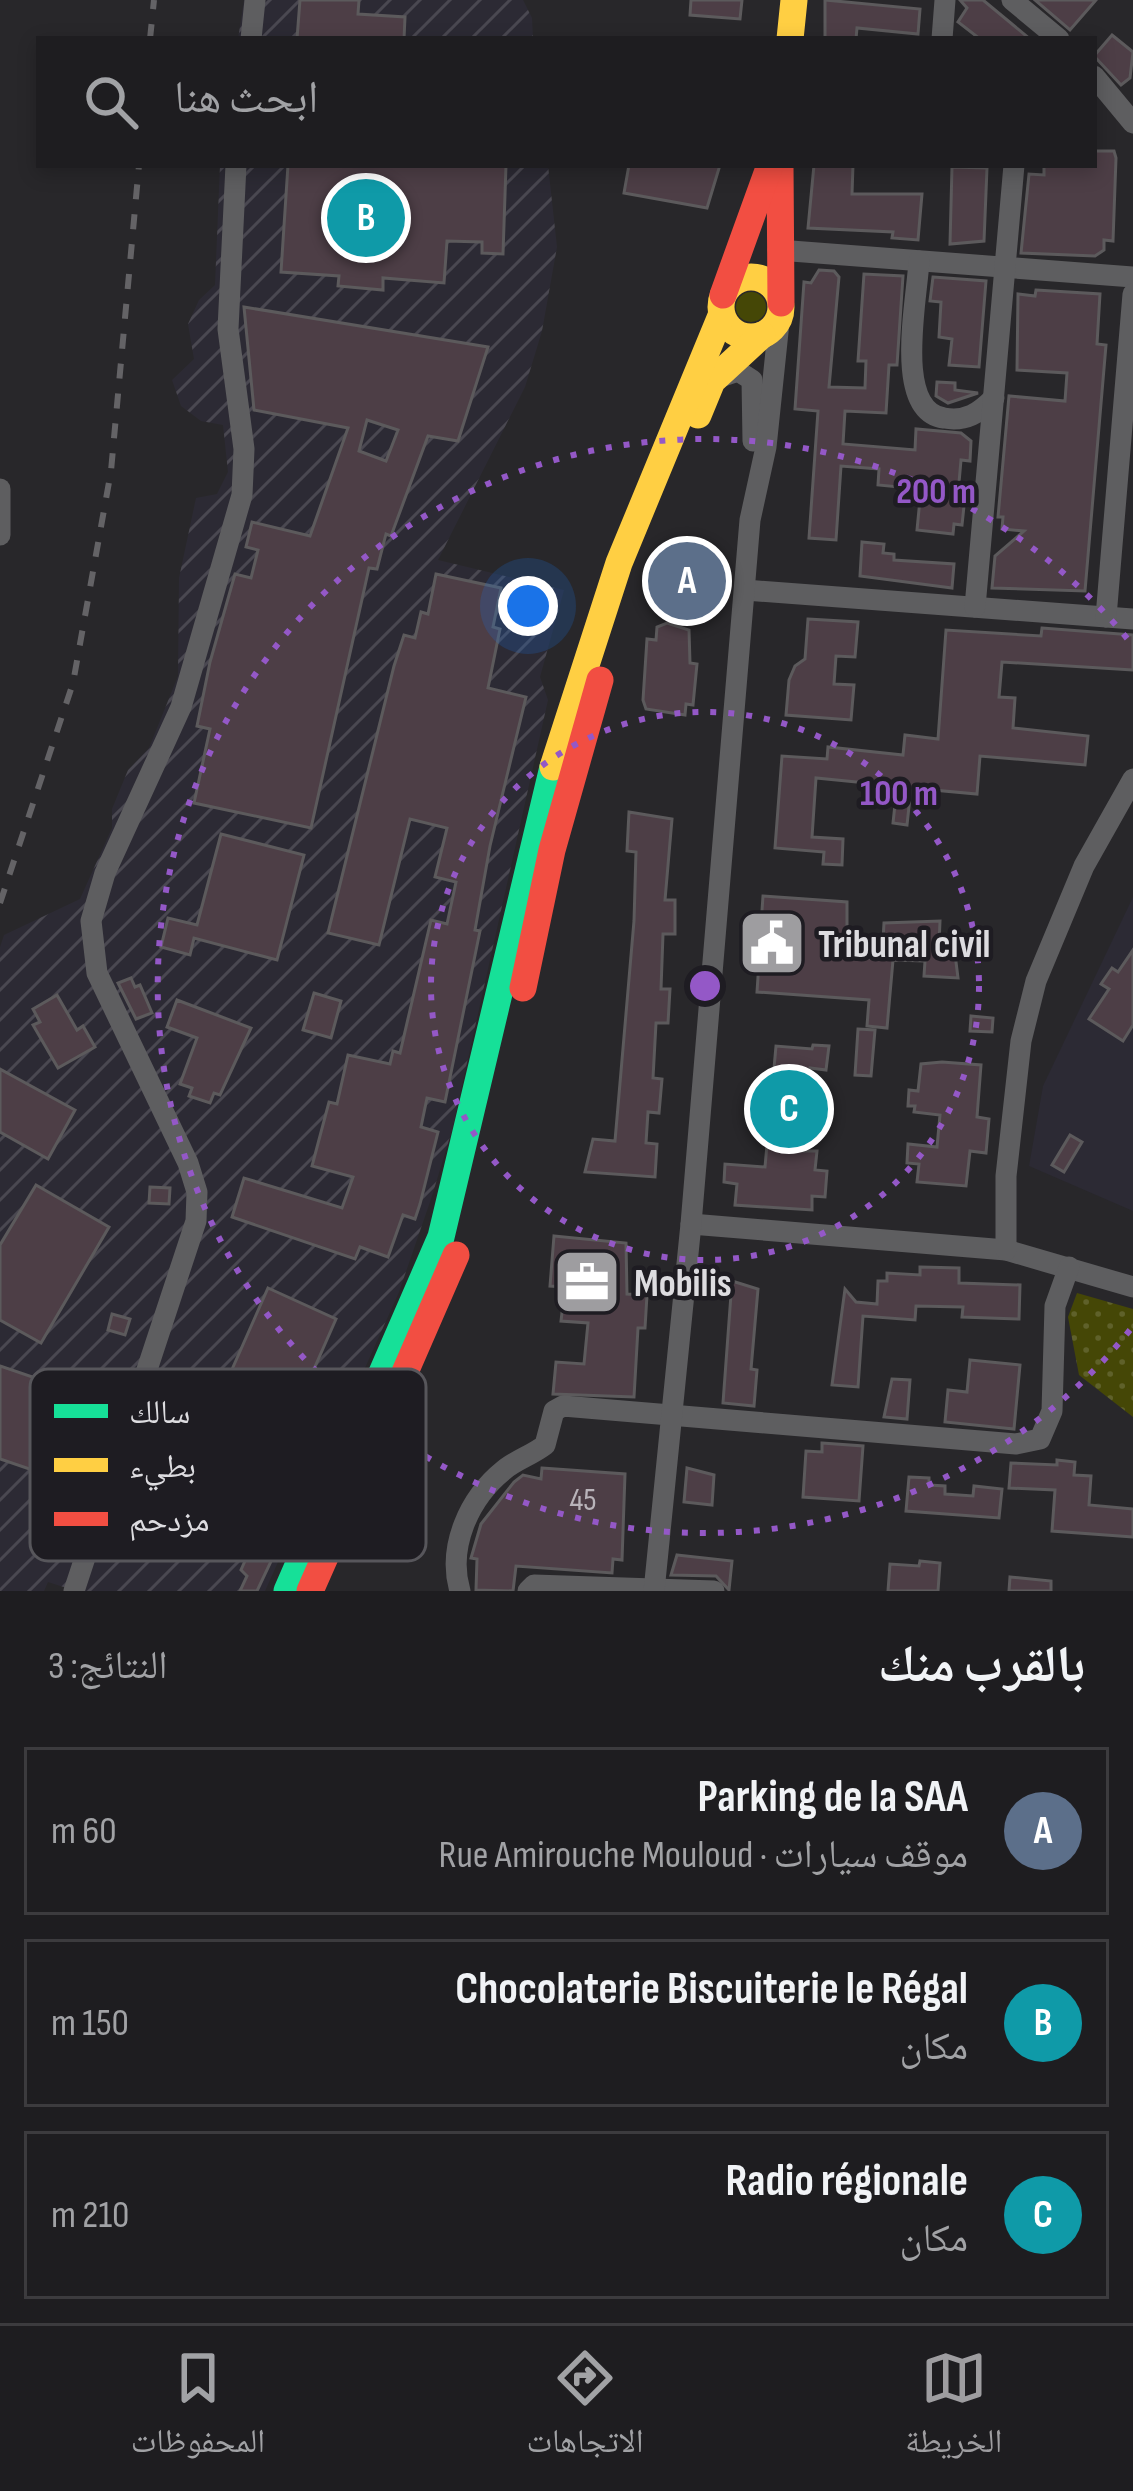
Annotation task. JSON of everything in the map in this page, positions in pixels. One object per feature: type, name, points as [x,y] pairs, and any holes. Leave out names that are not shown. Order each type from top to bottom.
[{"type":"main road","points":[[790,36],[794,0]]},
{"type":"main road","points":[[723,312],[769,168]]},
{"type":"main road","points":[[406,1369],[461,1241],[582,742],[616,629],[712,382],[781,308],[780,168]]},
{"type":"main road","points":[[383,1369],[441,1238],[461,1171],[531,844],[565,723],[627,543],[735,281],[754,278],[772,286],[781,308]]},
{"type":"main road","points":[[723,312],[751,343]]},
{"type":"main road","points":[[286,1591],[299,1561]]},
{"type":"main road","points":[[310,1591],[323,1561]]},
{"type":"street","points":[[251,36],[255,0]]},
{"type":"street","points":[[942,36],[945,0]]},
{"type":"street","points":[[1012,0],[1055,36]]},
{"type":"street","points":[[1097,80],[1133,123]]},
{"type":"street","points":[[147,1369],[196,1221],[197,1192],[188,1163],[97,973],[92,921],[105,872],[182,707],[242,495],[244,449],[228,329],[236,168]]},
{"type":"street","points":[[975,607],[1014,168]]},
{"type":"street","points":[[778,250],[1133,277]]},
{"type":"street","points":[[919,261],[911,388],[922,408],[935,417],[958,420],[979,414],[994,398]]},
{"type":"street","points":[[1106,617],[1133,294]]},
{"type":"street","points":[[750,520],[766,447],[781,308]]},
{"type":"street","points":[[654,1588],[692,1224],[745,590],[751,343]]},
{"type":"street","points":[[712,382],[738,371],[752,380]]},
{"type":"street","points":[[0,490],[0,535]]},
{"type":"street","points":[[745,590],[1133,619]]},
{"type":"street","points":[[1006,1250],[1006,1176],[1022,1041],[1036,981],[1084,866],[1133,779]]},
{"type":"street","points":[[692,1224],[1006,1250],[1133,1287]]},
{"type":"street","points":[[460,1591],[456,1555],[470,1510],[506,1467],[545,1445],[554,1411],[562,1406],[1029,1443],[1046,1434],[1055,1306],[1069,1268]]},
{"type":"street","points":[[74,1591],[84,1561]]},
{"type":"street","points":[[528,1591],[534,1585],[714,1591]]},
{"type":"shaded area","points":[[244,0],[523,0],[532,18],[533,36],[238,36]]},
{"type":"shaded area","points":[[220,168],[548,168],[557,247],[542,331],[525,387],[438,560],[564,590],[540,677],[548,700],[452,1130],[399,1292],[364,1369],[30,1369],[30,1561],[278,1561],[265,1591],[76,1591],[48,1582],[44,1591],[0,1591],[0,947],[4,935],[80,899],[112,828],[112,809],[128,770],[149,748],[178,676],[179,578],[196,498],[217,494],[228,472],[223,425],[201,421],[181,406],[172,380],[194,359],[188,324],[199,300],[215,285]]},
{"type":"shaded area","points":[[751,292],[762,296],[766,307],[762,318],[751,322],[740,318],[736,307],[740,296]]},
{"type":"shaded area","points":[[1133,897],[1133,1211],[1029,1166],[1043,1086]]},
{"type":"shaded area","points":[[1077,1293],[1133,1309],[1133,1417],[1079,1375],[1068,1317]]},
{"type":"building","points":[[300,0],[359,0],[358,14],[405,17],[404,36],[297,36]]},
{"type":"building","points":[[691,0],[742,0],[740,19],[690,15]]},
{"type":"building","points":[[825,0],[920,9],[918,34],[857,28],[856,36],[825,36]]},
{"type":"building","points":[[960,0],[983,0],[1026,36],[976,36],[958,22],[967,8]]},
{"type":"building","points":[[1035,0],[1096,0],[1070,30]]},
{"type":"building","points":[[1112,35],[1133,52],[1130,78],[1121,85],[1097,59]]},
{"type":"building","points":[[1097,151],[1114,151],[1113,241],[1104,240],[1104,250],[1095,256],[1021,253],[1029,174],[1044,175],[1044,168],[1097,168]]},
{"type":"building","points":[[288,168],[506,168],[503,254],[482,253],[482,242],[447,241],[444,283],[383,278],[383,290],[338,286],[339,276],[281,272]]},
{"type":"building","points":[[628,168],[719,168],[707,208],[624,193]]},
{"type":"building","points":[[814,168],[853,168],[852,194],[922,194],[918,240],[892,238],[893,232],[808,228]]},
{"type":"building","points":[[952,168],[987,168],[984,241],[950,244]]},
{"type":"building","points":[[819,270],[834,271],[839,277],[829,387],[865,388],[866,361],[858,361],[864,274],[903,276],[897,365],[889,365],[886,413],[845,411],[843,444],[915,450],[916,429],[961,433],[971,441],[970,461],[961,460],[957,505],[964,506],[962,525],[954,524],[953,534],[917,530],[921,489],[878,485],[879,469],[841,466],[836,540],[809,538],[818,411],[795,409],[804,282],[811,283]]},
{"type":"building","points":[[933,277],[986,281],[979,367],[949,365],[952,339],[939,337],[941,302],[930,301]]},
{"type":"building","points":[[1036,290],[1100,294],[1097,344],[1106,345],[1085,591],[992,588],[995,556],[1024,531],[1002,529],[1003,517],[998,517],[1009,396],[1065,401],[1067,373],[1017,370],[1018,294],[1035,296]]},
{"type":"building","points":[[244,307],[488,347],[458,441],[428,436],[391,536],[386,534],[377,569],[369,568],[311,828],[194,803],[210,729],[197,726],[210,662],[235,574],[251,578],[258,550],[246,547],[252,522],[310,536],[348,428],[254,410]],"holes":[[[367,420],[398,430],[386,461],[359,451]]]},
{"type":"building","points":[[937,382],[955,383],[955,390],[978,393],[948,403],[936,396]]},
{"type":"building","points":[[862,542],[884,544],[883,553],[894,554],[894,560],[954,564],[952,588],[860,576]]},
{"type":"building","points":[[436,574],[501,588],[493,627],[500,629],[488,688],[526,697],[490,846],[475,930],[480,931],[445,1102],[427,1098],[421,1127],[438,1132],[420,1204],[415,1219],[403,1215],[388,1257],[360,1247],[355,1259],[232,1217],[244,1178],[342,1208],[353,1177],[312,1166],[329,1102],[337,1104],[348,1055],[390,1064],[393,1051],[400,1053],[431,920],[447,924],[456,882],[435,877],[447,828],[410,819],[379,945],[328,933],[394,666],[404,635],[415,638],[421,612],[428,614]]},
{"type":"building","points":[[808,619],[858,622],[855,657],[836,656],[834,684],[854,685],[851,720],[786,715],[789,680],[795,666],[805,659]]},
{"type":"building","points":[[667,623],[689,630],[690,663],[697,664],[693,705],[686,704],[685,715],[646,709],[643,700],[647,639],[656,640],[657,627]]},
{"type":"building","points":[[1042,628],[1133,635],[1133,670],[1002,662],[999,697],[1015,698],[1013,728],[1088,736],[1085,765],[980,756],[977,794],[911,788],[907,825],[893,823],[897,786],[816,778],[812,837],[843,839],[842,865],[823,864],[824,852],[775,848],[782,756],[827,759],[828,747],[903,755],[905,735],[938,739],[946,630],[1041,636]]},
{"type":"building","points":[[629,812],[672,819],[665,900],[675,900],[675,934],[663,934],[661,989],[670,989],[668,1023],[656,1023],[653,1078],[662,1079],[659,1113],[648,1112],[646,1143],[657,1144],[655,1177],[585,1172],[593,1139],[615,1141],[634,921],[636,852],[627,851]]},
{"type":"building","points":[[221,834],[304,855],[277,960],[194,938],[190,955],[161,947],[168,918],[197,925]]},
{"type":"building","points":[[763,896],[847,902],[847,958],[882,958],[884,923],[940,921],[939,945],[954,946],[958,978],[924,976],[925,961],[893,960],[887,1028],[867,1026],[869,1000],[757,992],[759,962],[749,954],[751,932],[761,925]]},
{"type":"building","points":[[1133,950],[1133,1025],[1123,1041],[1089,1019],[1109,989],[1101,984],[1112,968],[1118,972]]},
{"type":"building","points":[[131,978],[135,987],[140,985],[152,1013],[136,1019],[118,983]]},
{"type":"building","points":[[314,993],[341,1001],[331,1038],[303,1030]]},
{"type":"building","points":[[57,995],[77,1030],[83,1026],[95,1047],[58,1068],[33,1025],[40,1022],[33,1009]]},
{"type":"building","points":[[177,1000],[251,1028],[220,1095],[214,1093],[210,1103],[189,1096],[192,1088],[180,1084],[197,1038],[167,1027]]},
{"type":"building","points":[[971,1016],[993,1018],[992,1032],[970,1031]]},
{"type":"building","points":[[858,1029],[875,1030],[871,1076],[855,1075]]},
{"type":"building","points":[[813,1045],[829,1046],[826,1070],[810,1068],[803,1151],[817,1151],[815,1170],[827,1171],[825,1197],[812,1196],[812,1210],[735,1205],[737,1184],[724,1182],[725,1164],[765,1167],[776,1046],[812,1049]]},
{"type":"building","points":[[921,1064],[981,1065],[977,1117],[989,1119],[986,1153],[970,1151],[966,1186],[917,1182],[919,1164],[907,1163],[908,1144],[937,1147],[940,1115],[914,1112],[915,1106],[908,1106],[909,1090],[918,1091]]},
{"type":"building","points":[[0,1069],[75,1110],[48,1159],[0,1132]]},
{"type":"building","points":[[1070,1135],[1082,1142],[1064,1172],[1052,1165]]},
{"type":"building","points":[[36,1185],[109,1227],[41,1343],[0,1320],[0,1245]]},
{"type":"building","points":[[150,1187],[170,1188],[169,1204],[149,1203]]},
{"type":"building","points":[[554,1236],[626,1243],[627,1294],[647,1295],[645,1328],[638,1328],[634,1397],[553,1394],[556,1362],[584,1364],[588,1323],[561,1321],[565,1287],[550,1286]]},
{"type":"building","points":[[920,1267],[959,1268],[959,1283],[1020,1285],[1019,1319],[962,1317],[963,1307],[916,1306],[915,1320],[863,1316],[858,1387],[832,1385],[845,1289],[856,1302],[877,1304],[878,1281],[887,1281],[887,1273],[920,1275]]},
{"type":"building","points":[[732,1281],[758,1289],[751,1369],[757,1370],[754,1406],[723,1403]]},
{"type":"building","points":[[268,1288],[336,1319],[314,1369],[232,1369]]},
{"type":"building","points":[[112,1314],[130,1319],[125,1335],[108,1330]]},
{"type":"building","points":[[970,1360],[1020,1365],[1014,1429],[945,1422],[948,1390],[967,1392]]},
{"type":"building","points":[[0,1366],[30,1376],[30,1469],[0,1459]]},
{"type":"building","points":[[892,1379],[910,1380],[907,1419],[884,1417]]},
{"type":"building","points":[[822,1443],[863,1446],[859,1501],[803,1497],[806,1451],[822,1452]]},
{"type":"building","points":[[1057,1460],[1075,1462],[1074,1475],[1091,1476],[1089,1505],[1133,1509],[1133,1537],[1052,1531],[1055,1490],[1009,1488],[1011,1463],[1057,1465]]},
{"type":"building","points":[[542,1468],[625,1474],[622,1560],[613,1559],[612,1573],[516,1566],[513,1591],[476,1590],[477,1559],[471,1558],[481,1524],[514,1482],[523,1475],[541,1479]]},
{"type":"building","points":[[687,1468],[714,1475],[712,1505],[684,1502]]},
{"type":"building","points":[[909,1477],[929,1478],[929,1485],[945,1486],[945,1494],[973,1496],[974,1486],[1002,1489],[999,1518],[906,1511]]},
{"type":"building","points":[[677,1555],[732,1561],[729,1590],[716,1576],[671,1575]]},
{"type":"building","points":[[245,1561],[271,1561],[257,1591],[240,1591],[247,1576],[241,1570]]},
{"type":"building","points":[[920,1561],[940,1563],[938,1591],[888,1591],[890,1564],[919,1566]]},
{"type":"building","points":[[1010,1577],[1051,1581],[1051,1591],[1009,1591]]},
{"type":"railway","points":[[150,36],[154,0]]},
{"type":"railway","points":[[0,903],[73,683],[111,471],[139,168]]},
{"type":"traffic: fast","points":[[384,1369],[441,1237],[553,767]]},
{"type":"traffic: fast","points":[[287,1591],[300,1561]]},
{"type":"traffic: slow","points":[[790,36],[794,0]]},
{"type":"traffic: slow","points":[[751,277],[772,286],[781,307],[772,328],[751,337],[730,328],[721,307],[730,286],[751,277]]},
{"type":"traffic: slow","points":[[553,767],[619,563],[721,316]]},
{"type":"traffic: slow","points":[[698,415],[712,381],[762,335]]},
{"type":"traffic: jam","points":[[723,295],[769,168]]},
{"type":"traffic: jam","points":[[780,168],[781,303]]},
{"type":"traffic: jam","points":[[523,988],[552,850],[600,680]]},
{"type":"traffic: jam","points":[[406,1369],[456,1255]]},
{"type":"traffic: jam","points":[[310,1591],[323,1561]]},
{"type":"place","name":"Chocolaterie Biscuiterie le Régal","points":[[366,218]]},
{"type":"place","name":"Parking de la SAA","points":[[687,581]]},
{"type":"place","name":"Tribunal civil","points":[[772,943]]},
{"type":"place","name":"Radio régionale","points":[[789,1109]]},
{"type":"place","name":"Mobilis","points":[[587,1282]]}]
